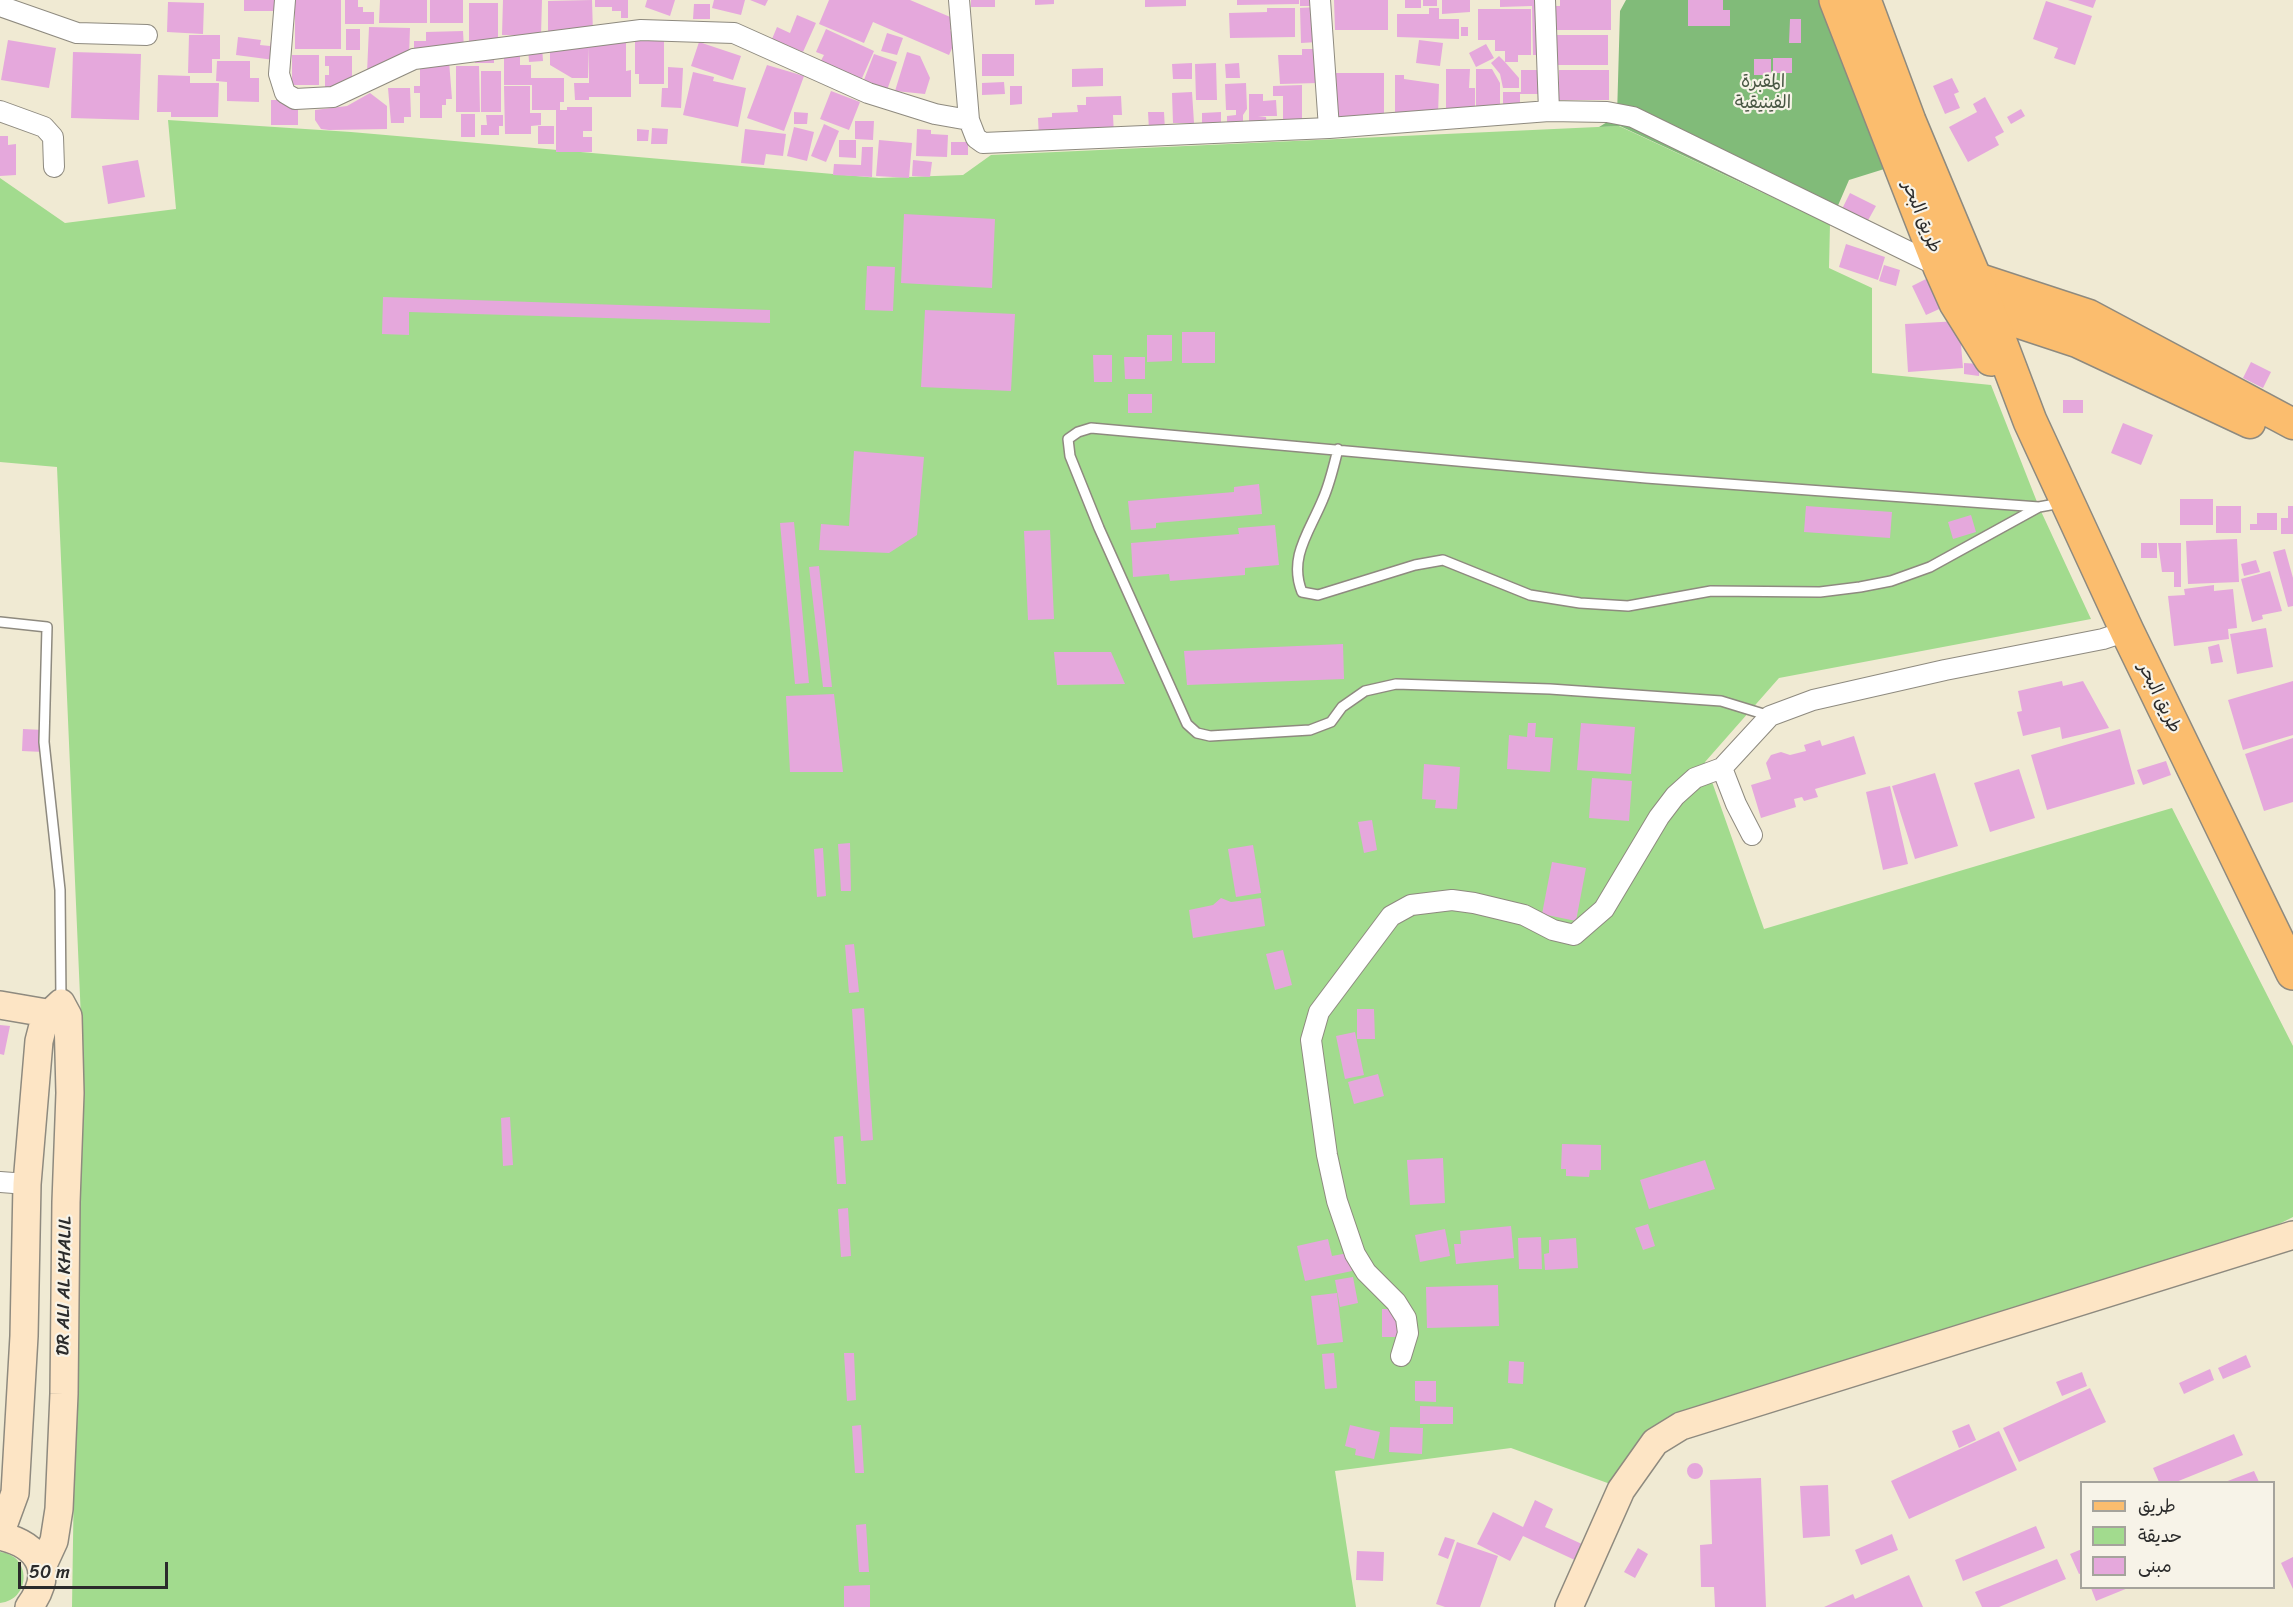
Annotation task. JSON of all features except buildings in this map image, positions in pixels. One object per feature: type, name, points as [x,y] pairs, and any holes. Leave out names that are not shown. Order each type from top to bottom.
[{"type":"highway","name":"طريق البحر","points":[[1836,0],[1941,267],[1988,310],[2030,421],[2053,505],[2127,631],[2293,973]]},
{"type":"highway","name":"طريق البحر","points":[[1864,0],[1909,121],[1965,290],[2030,421]]},
{"type":"main road","points":[[1965,290],[2089,315],[2293,424]]},
{"type":"main road","points":[[1988,310],[2077,342],[2293,442]]},
{"type":"street","points":[[285,0],[279,74],[285,93],[295,99],[333,97],[414,59],[641,30],[711,32],[734,33],[868,93],[906,106],[969,120]]},
{"type":"street","points":[[959,0],[969,120],[976,138],[983,143],[1000,145],[1329,128],[1548,111],[1608,112],[1633,117],[1941,267]]},
{"type":"street","points":[[1320,0],[1329,128]]},
{"type":"street","points":[[1545,0],[1548,111]]},
{"type":"street","points":[[0,6],[78,33],[147,35]]},
{"type":"street","points":[[0,111],[44,127],[53,137],[54,167]]},
{"type":"street","points":[[1401,1356],[1408,1333],[1406,1318],[1396,1302],[1366,1272],[1355,1254],[1337,1201],[1327,1155],[1311,1040],[1319,1012],[1391,916],[1411,905],[1452,900],[1524,915],[1553,930],[1574,935],[1604,909],[1659,817],[1675,796],[1695,778],[1722,768],[1770,716],[1813,700],[1945,670],[2103,639],[2127,631]]},
{"type":"street","points":[[1722,768],[1733,797],[1752,835]]},
{"type":"street","points":[[0,1005],[59,1011]]},
{"type":"street","points":[[42,1567],[34,1551],[20,1540],[0,1535],[15,1493],[24,1336],[27,1184],[39,1041],[42,1024],[59,1011]]},
{"type":"street","name":"DR ALI AL KHALIL","points":[[37,1603],[43,1580],[42,1567],[54,1541],[59,1509],[69,1126],[59,1011]]},
{"type":"street","points":[[32,1124],[69,1126]]},
{"type":"street","points":[[0,1182],[27,1184]]},
{"type":"street","points":[[1569,1607],[1626,1481],[1655,1442],[1681,1426],[2293,1234]]},
{"type":"street","points":[[24,1336],[64,1344]]},
{"type":"lane","points":[[1770,716],[1721,701],[1550,689],[1396,684],[1365,691],[1342,707],[1331,722],[1310,730],[1224,736],[1197,733],[1187,724],[1099,528],[1070,456],[1068,439],[1078,432],[1091,428],[1646,478],[2053,505]]},
{"type":"lane","points":[[1338,449],[1324,497],[1297,555],[1296,577],[1302,592],[1318,595],[1415,565],[1443,560],[1530,595],[1580,603],[1628,606],[1711,591],[1820,592],[1891,581],[1930,567],[2053,505]]},
{"type":"lane","points":[[0,621],[47,627],[44,742],[60,890],[59,1011]]},
{"type":"green space","name":"المقبرة الفينيقية","points":[[1626,0],[1825,0],[1897,165],[1849,180],[1830,224],[1620,126],[1599,127],[1617,116],[1620,11]]},
{"type":"green space","points":[[168,120],[351,132],[879,178],[963,175],[991,155],[1619,126],[1830,224],[1829,268],[1872,288],[1872,373],[1991,385],[2039,507],[2091,619],[1779,678],[1705,762],[1764,929],[2172,808],[2293,1046],[2293,1217],[2277,1225],[1689,1409],[1642,1436],[1613,1485],[1511,1448],[1335,1471],[1356,1607],[72,1607],[81,1019],[57,467],[0,462],[0,178],[65,223],[176,209]]},
{"type":"green space","points":[[0,1552],[18,1561],[24,1578],[18,1594],[0,1603]]}]
